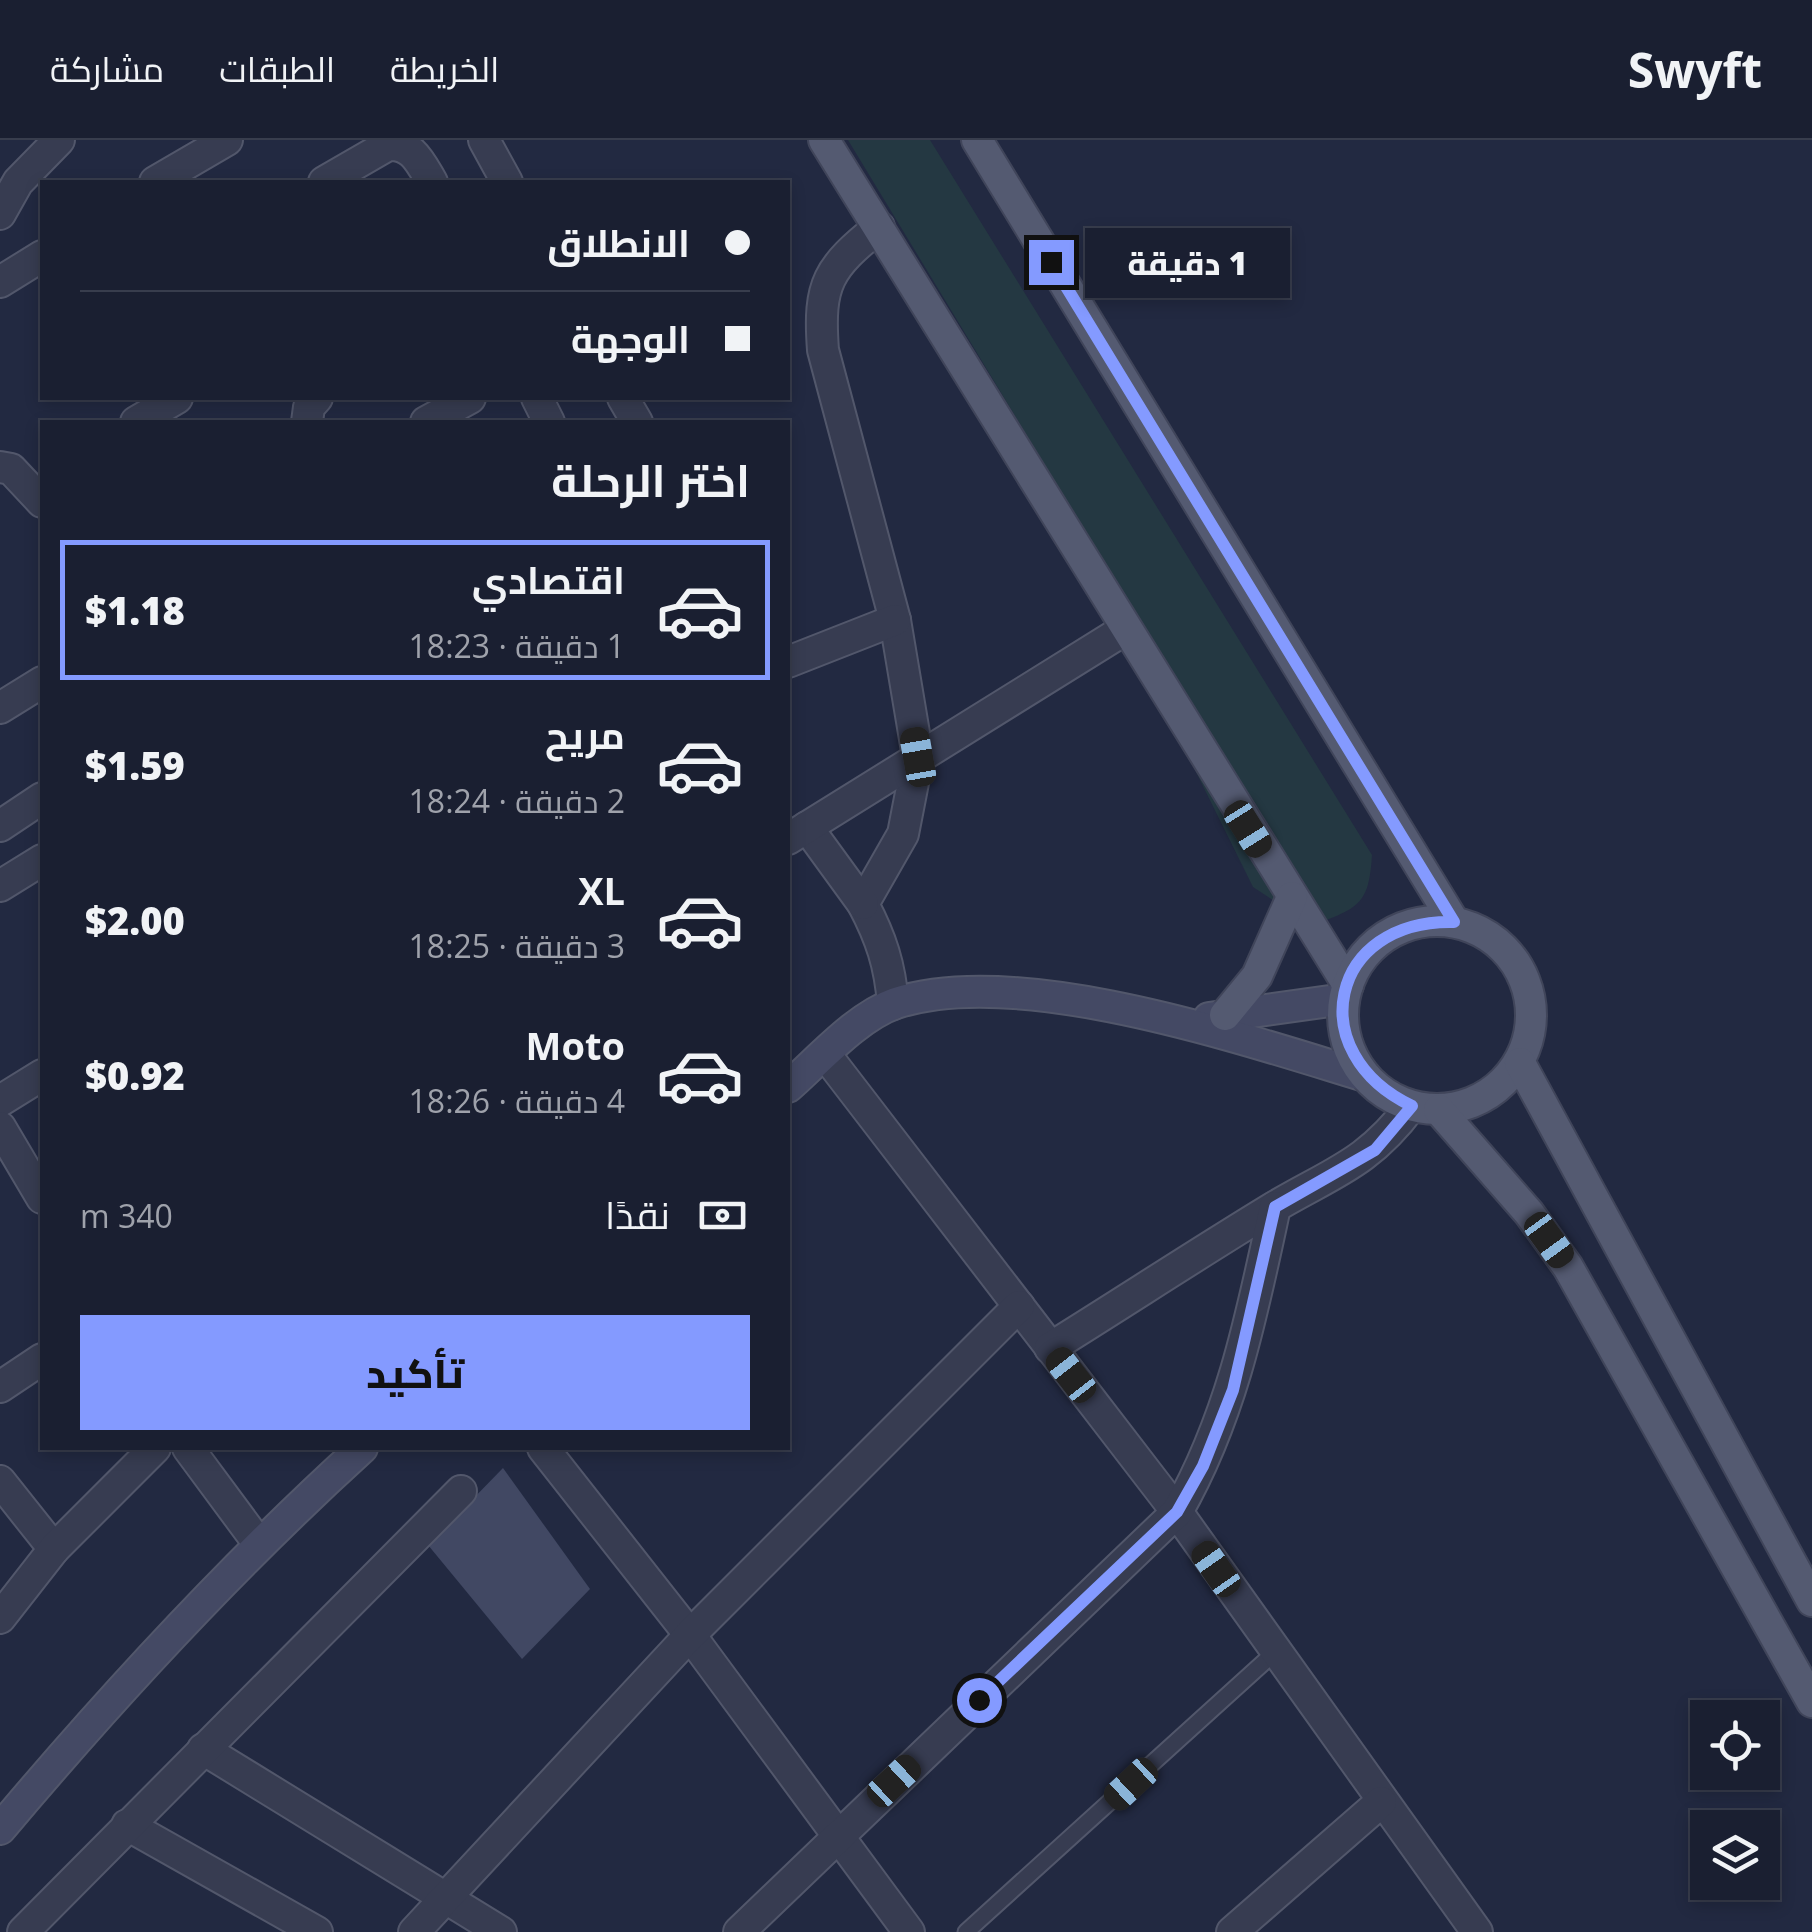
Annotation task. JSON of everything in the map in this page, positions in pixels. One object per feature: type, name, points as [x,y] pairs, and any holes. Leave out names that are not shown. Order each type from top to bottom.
[{"type":"main road","points":[[824,140],[1292,897],[1346,992]]},
{"type":"main road","points":[[978,140],[1454,922]]},
{"type":"main road","points":[[1224,1015],[1256,976],[1292,897]]},
{"type":"main road","points":[[1426,1108],[1485,1096],[1499,1087],[1520,1063],[1531,1032],[1532,1013],[1519,968],[1493,939],[1454,922],[1420,923],[1390,931],[1371,946],[1346,992],[1344,1026],[1350,1052],[1365,1076],[1386,1094],[1426,1108],[1529,1213],[1568,1267],[1812,1702]]},
{"type":"main road","points":[[790,1085],[893,1004],[983,992],[1186,1022],[1365,1076]]},
{"type":"main road","points":[[1186,1022],[1346,992]]},
{"type":"main road","points":[[1520,1063],[1812,1601]]},
{"type":"main road","points":[[0,1829],[259,1544],[360,1450]]},
{"type":"street","points":[[0,214],[18,182],[60,140]]},
{"type":"street","points":[[158,180],[227,140]]},
{"type":"street","points":[[484,140],[506,180]]},
{"type":"street","points":[[327,180],[388,145],[398,144],[417,156],[431,180]]},
{"type":"street","points":[[862,904],[903,834],[918,757],[895,620],[823,350],[820,313],[831,271],[879,227]]},
{"type":"street","points":[[0,282],[40,257]]},
{"type":"street","points":[[139,420],[174,400]]},
{"type":"street","points":[[430,420],[466,400]]},
{"type":"street","points":[[0,467],[11,469],[39,489]]},
{"type":"street","points":[[790,661],[895,620]]},
{"type":"street","points":[[893,1004],[886,954],[862,904],[797,833],[1124,630]]},
{"type":"street","points":[[0,708],[40,683]]},
{"type":"street","points":[[0,826],[40,799]]},
{"type":"street","points":[[0,886],[40,861]]},
{"type":"street","points":[[825,1054],[1177,1512],[1380,1802],[1477,1932]]},
{"type":"street","points":[[0,1101],[40,1076]]},
{"type":"street","points":[[1050,1348],[1275,1207],[1375,1150],[1426,1108]]},
{"type":"street","points":[[0,1126],[40,1195]]},
{"type":"street","points":[[739,1932],[1177,1512],[1203,1466],[1233,1390],[1275,1207]]},
{"type":"street","points":[[414,1932],[690,1635],[1018,1306]]},
{"type":"street","points":[[0,1387],[40,1360]]},
{"type":"street","points":[[5,1599],[153,1450]]},
{"type":"street","points":[[189,1450],[259,1544]]},
{"type":"street","points":[[545,1450],[690,1635],[910,1932]]},
{"type":"street","points":[[0,1481],[54,1549]]},
{"type":"street","points":[[24,1932],[461,1491]]},
{"type":"street","points":[[203,1749],[501,1932]]},
{"type":"street","points":[[1232,1932],[1380,1802]]},
{"type":"street","points":[[128,1826],[317,1932]]},
{"type":"lane","points":[[966,1932],[1274,1653]]},
{"type":"shaded area","points":[[848,140],[930,140],[1372,855],[1365,892],[1346,912],[1321,922],[1288,910],[1253,887],[1040,457]]},
{"type":"building","points":[[503,1468],[590,1589],[522,1659],[428,1545]]},
{"type":"route","points":[[979,1700],[1177,1512],[1203,1466],[1233,1390],[1275,1207],[1350,1168],[1375,1150],[1412,1106],[1386,1094],[1365,1076],[1350,1052],[1344,1026],[1348,985],[1371,946],[1390,931],[1410,924],[1454,922],[1051,262]]}]
